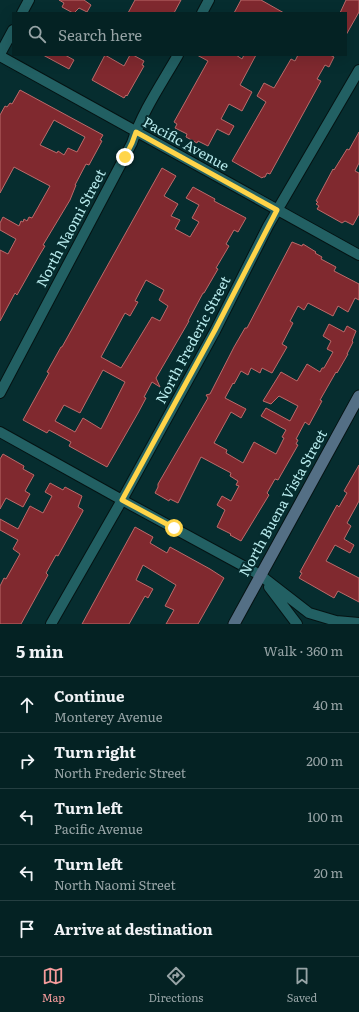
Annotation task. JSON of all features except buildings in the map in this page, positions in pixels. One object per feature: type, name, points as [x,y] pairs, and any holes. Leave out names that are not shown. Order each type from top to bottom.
[{"type":"main road","name":"North Buena Vista Street","points":[[234,624],[359,396]]},
{"type":"street","points":[[23,12],[30,0]]},
{"type":"street","points":[[203,12],[209,0]]},
{"type":"street","points":[[0,55],[12,32]]},
{"type":"street","name":"Pacific Avenue","points":[[0,55],[359,255]]},
{"type":"street","name":"North Naomi Street","points":[[0,393],[132,143],[136,132],[177,56]]},
{"type":"street","name":"North Frederic Street","points":[[51,624],[122,500],[215,330],[277,210],[359,70]]},
{"type":"street","points":[[0,432],[260,575],[309,613],[333,623],[359,622]]},
{"type":"street","points":[[260,575],[297,624]]},
{"type":"route","points":[[125,157],[136,132],[277,210],[215,330],[122,500],[174,528]]}]
